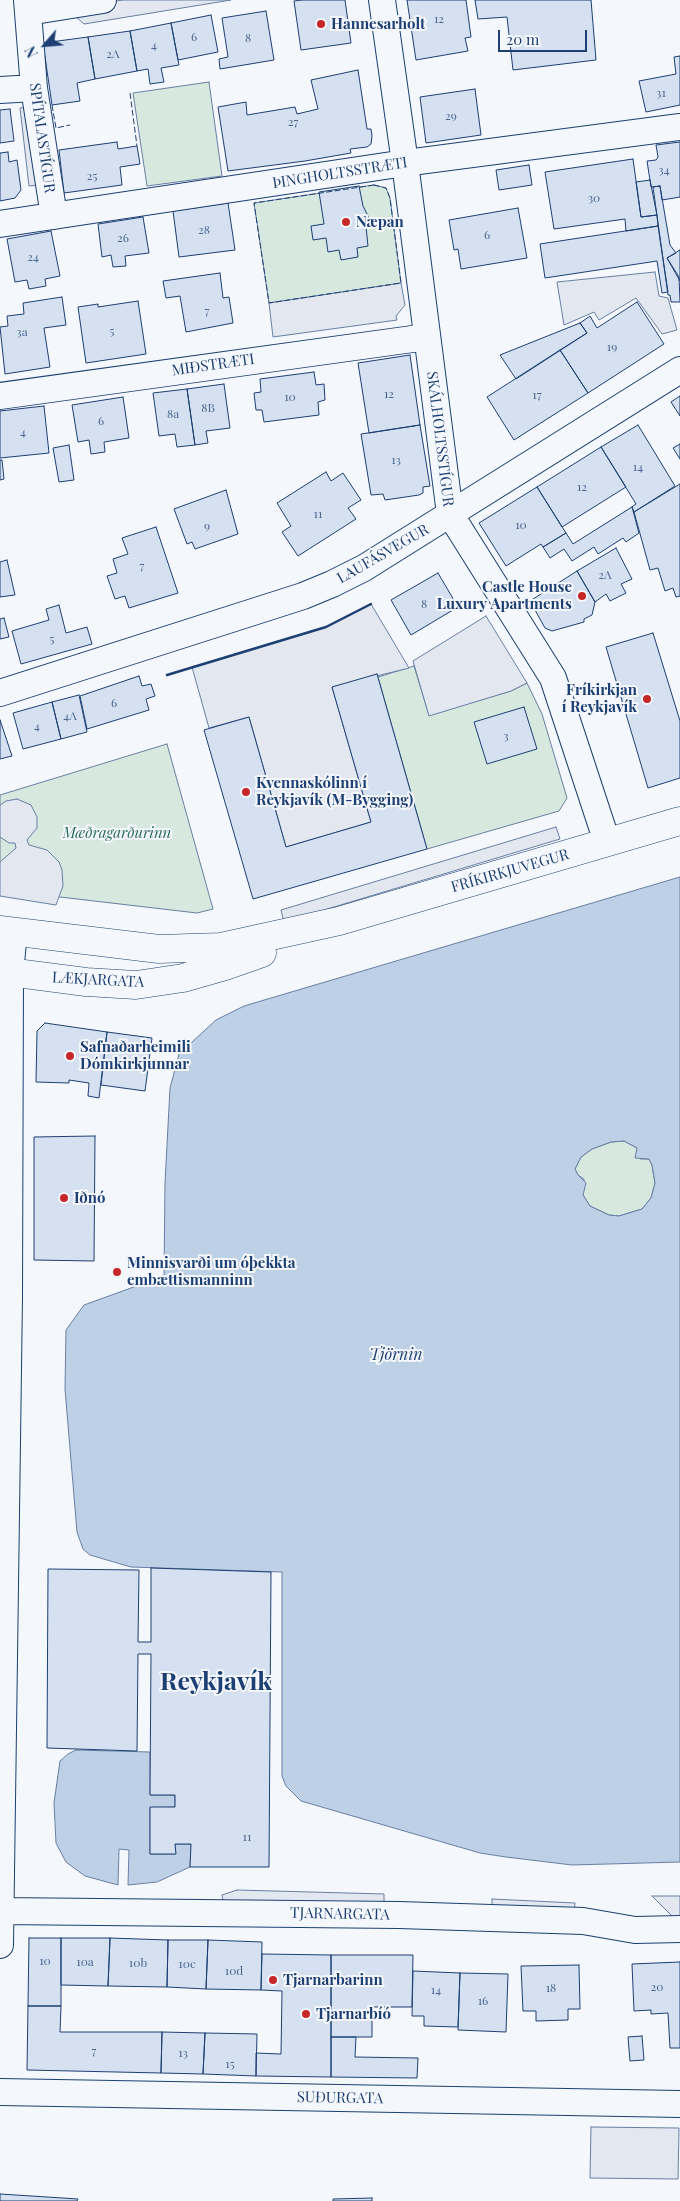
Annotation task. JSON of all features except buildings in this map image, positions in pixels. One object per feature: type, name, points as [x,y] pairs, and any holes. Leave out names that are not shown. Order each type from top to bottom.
[{"type":"main road","name":"FRÍKIRKJUVEGUR","points":[[223,957],[680,821]]},
{"type":"main road","points":[[7,931],[223,957]]},
{"type":"main road","name":"LÆKJARGATA","points":[[5,972],[86,982],[136,985],[183,978],[223,957]]},
{"type":"street","points":[[27,6],[103,0]]},
{"type":"street","name":"SKÁLHOLTSSTÍGUR","points":[[382,0],[406,163],[450,514],[552,678],[607,842]]},
{"type":"street","name":"SPÍTALASTÍGUR","points":[[27,6],[34,88],[54,216]]},
{"type":"street","points":[[0,90],[34,88]]},
{"type":"street","name":"ÞINGHOLTSSTRÆTI","points":[[0,224],[406,163],[680,127]]},
{"type":"street","name":"MIÐSTRÆTI","points":[[0,396],[166,371],[427,337]]},
{"type":"street","name":"LAUFÁSVEGUR","points":[[0,693],[318,590],[364,568],[680,370]]},
{"type":"street","points":[[0,1945],[5,972],[7,931]]},
{"type":"street","name":"TJARNARGATA","points":[[0,1911],[466,1917],[584,1921],[635,1930],[680,1929]]},
{"type":"street","name":"SUÐURGATA","points":[[0,2092],[680,2104]]},
{"type":"green space","points":[[209,82],[222,176],[147,186],[133,93]]},
{"type":"green space","points":[[374,185],[386,188],[390,198],[401,283],[269,303],[254,203]]},
{"type":"green space","points":[[414,666],[429,715],[511,691],[527,683],[542,714],[567,798],[559,811],[427,849],[378,677]]},
{"type":"green space","name":"Mæðragarðurinn","points":[[167,744],[213,909],[197,913],[0,890],[0,795]]},
{"type":"green space","points":[[624,1141],[637,1148],[640,1159],[649,1159],[655,1183],[651,1198],[642,1209],[619,1216],[609,1215],[590,1206],[583,1195],[584,1179],[578,1175],[575,1169],[581,1157],[592,1149],[611,1142]]},
{"type":"shaded area","points":[[123,0],[231,0],[84,24],[66,8]]},
{"type":"shaded area","points":[[29,107],[38,185],[29,186],[20,108]]},
{"type":"shaded area","points":[[655,272],[659,296],[668,298],[677,330],[662,334],[636,298],[599,320],[594,312],[564,325],[557,282]]},
{"type":"shaded area","points":[[401,283],[405,305],[396,316],[397,320],[273,337],[269,303]]},
{"type":"shaded area","points":[[371,604],[409,668],[332,687],[371,822],[286,847],[249,717],[209,728],[192,667],[326,627]]},
{"type":"shaded area","points":[[486,616],[527,683],[511,691],[429,716],[413,661]]},
{"type":"shaded area","points":[[17,799],[31,805],[37,817],[37,828],[27,840],[29,845],[47,850],[59,862],[62,870],[63,886],[56,905],[0,896],[0,862],[16,848],[15,843],[9,843],[0,837],[0,805],[6,801]]},
{"type":"shaded area","points":[[556,827],[560,839],[284,922],[281,910]]},
{"type":"shaded area","points":[[237,1890],[384,1894],[384,1905],[223,1902],[222,1895]]},
{"type":"shaded area","points":[[652,1896],[680,1896],[680,1920],[676,1920]]},
{"type":"shaded area","points":[[492,1899],[575,1903],[574,1916],[492,1912]]},
{"type":"shaded area","points":[[591,2127],[679,2128],[678,2179],[590,2178]]},
{"type":"water","name":"Tjörnin","points":[[680,877],[680,1862],[572,1865],[480,1853],[301,1801],[286,1786],[282,1776],[282,1572],[131,1567],[90,1555],[83,1549],[77,1532],[65,1389],[66,1330],[84,1305],[164,1276],[165,1183],[170,1088],[179,1054],[216,1020],[244,1006]],"holes":[[[624,1141],[637,1148],[635,1158],[649,1159],[652,1165],[655,1183],[651,1198],[642,1209],[619,1216],[609,1215],[590,1206],[583,1195],[586,1183],[575,1169],[581,1157],[592,1149],[611,1142]]]},
{"type":"water","points":[[76,1750],[150,1752],[150,1795],[175,1795],[175,1807],[150,1808],[150,1854],[175,1854],[175,1844],[191,1844],[190,1867],[157,1882],[128,1885],[129,1850],[119,1849],[118,1885],[85,1876],[66,1862],[56,1843],[54,1803],[60,1761]]},
{"type":"fence","points":[[130,93],[137,146]]},
{"type":"fence","points":[[52,105],[56,128],[70,125]]},
{"type":"fence","points":[[374,185],[386,188],[390,198],[401,283],[269,303],[254,203],[374,185]]},
{"type":"wall","points":[[167,675],[326,627],[371,604]]},
{"type":"place","name":"Hannesarholt","points":[[321,24]]},
{"type":"place","name":"Næpan","points":[[346,222]]},
{"type":"place","name":"Castle House Luxury Apartments","points":[[582,596]]},
{"type":"place","name":"Fríkirkjan í Reykjavík","points":[[647,699]]},
{"type":"place","name":"Kvennaskólinn í Reykjavík (M-Bygging)","points":[[246,792]]},
{"type":"place","name":"Safnaðarheimili Dómkirkjunnar","points":[[70,1056]]},
{"type":"place","name":"Iðnó","points":[[64,1198]]},
{"type":"place","name":"Minnisvarði um óþekkta embættismanninn","points":[[117,1272]]},
{"type":"place","name":"Tjarnarbarinn","points":[[273,1980]]},
{"type":"place","name":"Tjarnarbíó","points":[[306,2014]]},
{"type":"district","name":"Reykjavík","points":[[216,1682]]}]
